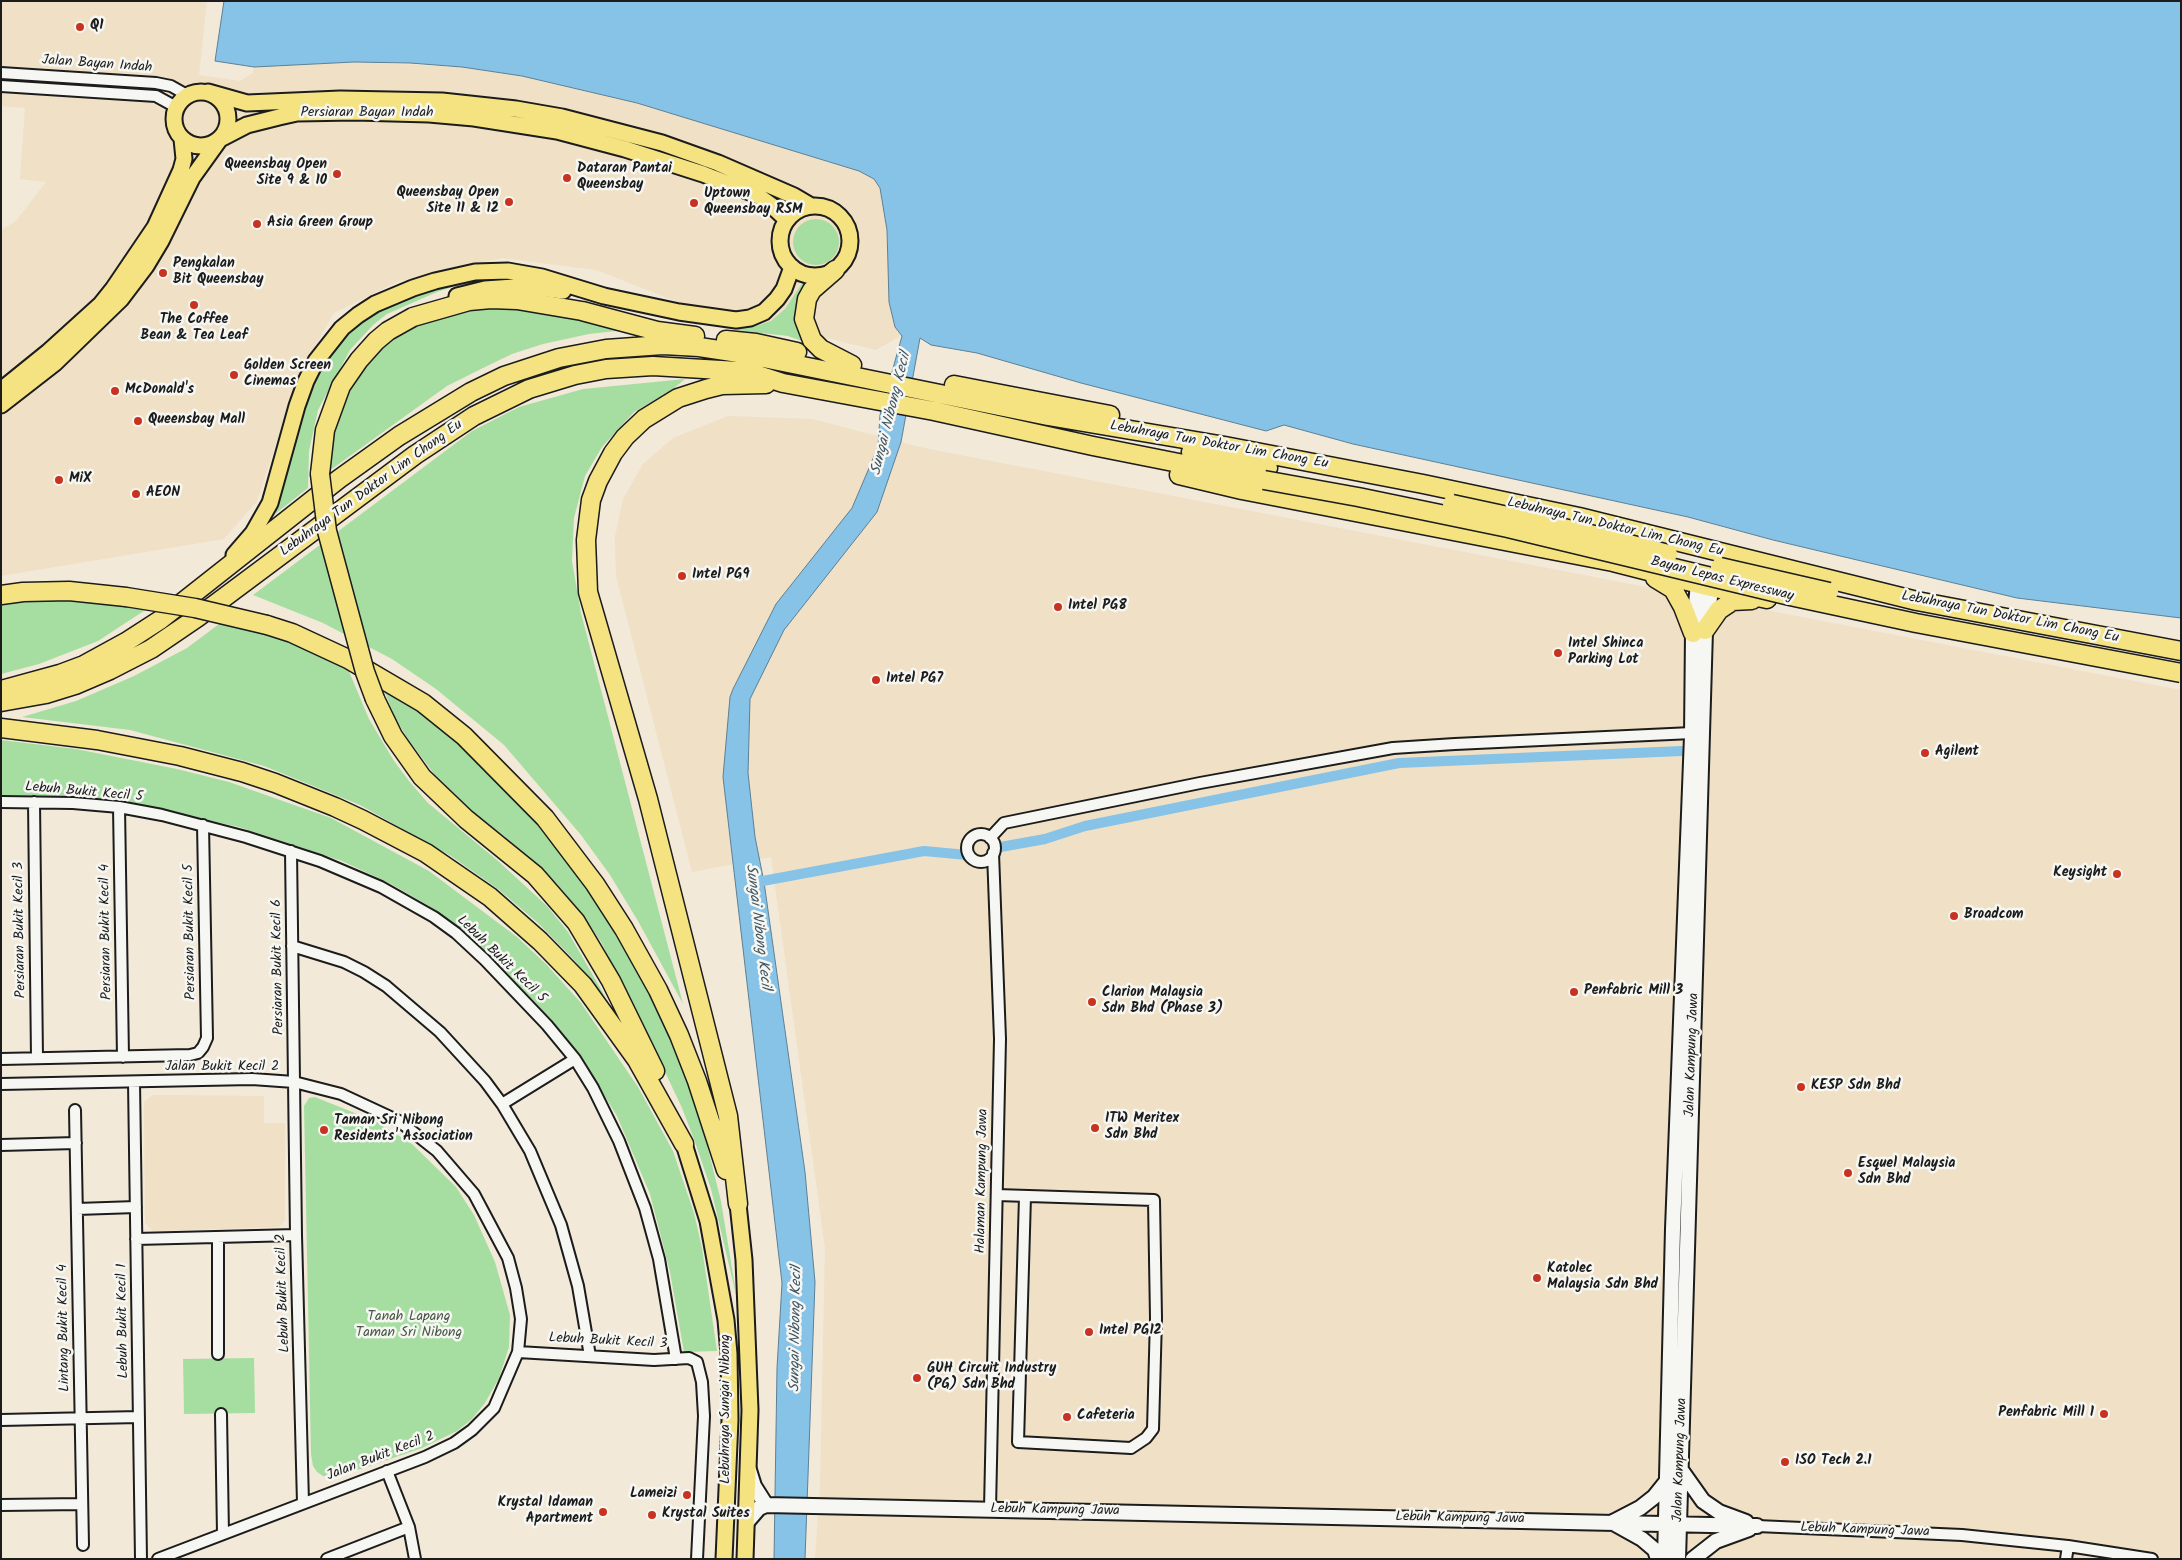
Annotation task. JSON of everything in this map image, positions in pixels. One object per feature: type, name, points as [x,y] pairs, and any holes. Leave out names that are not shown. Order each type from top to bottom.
[{"type":"highway","points":[[835,270],[812,290],[806,304],[804,319],[812,340],[821,349],[875,375]]},
{"type":"highway","points":[[684,1144],[667,1098],[626,1009],[576,922],[535,875],[487,836],[422,777],[393,736],[375,699],[365,672],[329,540],[323,508],[320,474],[323,440],[334,402],[359,360],[376,341],[388,331],[413,317],[462,303],[491,299],[517,300],[582,311],[676,334],[756,343],[852,365]]},
{"type":"highway","name":"Lebuhraya Tun Doktor Lim Chong Eu","points":[[1,690],[60,674],[106,654],[160,620],[339,479],[399,436],[471,392],[504,376],[559,358],[606,349],[633,346],[699,347],[875,375],[936,387],[1266,474]]},
{"type":"highway","name":"Lebuhraya Tun Doktor Lim Chong Eu","points":[[1,702],[46,694],[75,685],[110,670],[151,648],[198,617],[415,455],[474,416],[529,389],[591,372],[653,366],[738,371],[758,375],[783,384],[934,411],[1093,446],[1266,474]]},
{"type":"highway","points":[[738,1204],[728,1116],[653,817],[588,592],[586,540],[591,500],[598,481],[613,453],[625,437],[644,419],[678,398],[706,389],[722,385],[783,384]]},
{"type":"highway","points":[[936,387],[1202,434],[1224,446]]},
{"type":"highway","name":"Lebuhraya Tun Doktor Lim Chong Eu","points":[[1048,416],[1224,446],[1487,497],[1579,517],[1725,564],[1739,564],[1806,577],[1822,577],[1917,602],[2181,651]]},
{"type":"highway","name":"Lebuhraya Tun Doktor Lim Chong Eu","points":[[1093,446],[1160,471],[1233,488],[1613,562],[1704,586],[2181,680]]},
{"type":"highway","name":"Bayan Lepas Expressway","points":[[1266,474],[1548,524],[1730,569],[1946,618],[2033,636],[2181,661]]},
{"type":"highway","name":"Bayan Lepas Expressway","points":[[1266,474],[1358,497],[1508,528],[1771,592],[1916,623],[2181,673]]},
{"type":"highway","points":[[1704,586],[1709,570],[1716,560]]},
{"type":"highway","points":[[1613,562],[1661,580],[1673,589],[1699,632],[1719,610],[1732,601],[1747,599],[1782,602]]},
{"type":"highway","points":[[1,595],[23,592],[69,591],[126,597],[195,608],[267,625],[292,633],[348,659],[423,703],[464,736],[545,818],[595,884],[624,929],[658,990],[679,1035],[697,1081],[738,1204]]},
{"type":"highway","points":[[1,728],[97,740],[180,756],[242,772],[335,807],[364,820],[426,854],[497,903],[540,941],[583,985],[637,1060],[684,1144]]},
{"type":"main road","points":[[1,390],[95,310],[114,289],[159,219],[184,159],[182,139],[174,124],[176,107],[187,95],[194,92],[208,92],[222,101],[228,116],[228,124],[220,139],[206,146],[197,146],[182,139]]},
{"type":"main road","name":"Persiaran Bayan Indah","points":[[208,92],[247,104],[340,99],[442,101],[562,118],[662,143],[718,163],[794,196],[811,206]]},
{"type":"main road","name":"Persiaran Bayan Indah","points":[[1,405],[55,363],[121,299],[146,266],[161,241],[192,178],[220,139],[247,125],[297,113],[364,112],[429,114],[522,125],[625,149],[703,174],[758,195],[787,220]]},
{"type":"main road","points":[[811,206],[830,209],[837,214],[848,229],[850,247],[842,264],[825,275],[813,276],[802,274],[792,267],[781,250],[782,229],[787,220],[794,213],[811,206]]},
{"type":"main road","points":[[388,331],[425,308],[444,300],[485,289],[532,287],[604,296],[679,312],[726,319],[750,318],[764,312],[777,300],[784,289],[792,267]]},
{"type":"main road","points":[[220,572],[253,533],[270,503],[297,406],[316,361],[333,339],[358,315],[391,296],[413,288],[460,275],[488,271],[508,271],[542,277],[604,296]]},
{"type":"main road","name":"Lebuhraya Sungai Nibong","points":[[684,1144],[708,1221],[726,1320],[729,1354],[730,1420],[724,1559]]},
{"type":"main road","name":"Lebuhraya Sungai Nibong","points":[[738,1204],[744,1260],[749,1370],[745,1559]]},
{"type":"street","name":"Jalan Bayan Indah","points":[[1,72],[156,83],[171,86],[187,95]]},
{"type":"street","name":"Jalan Bayan Indah","points":[[1,86],[156,96],[176,107]]},
{"type":"street","name":"Jalan Kampung Jawa","points":[[1678,1559],[1666,1482],[1692,733],[1704,586]]},
{"type":"street","name":"Jalan Kampung Jawa","points":[[1665,1559],[1680,1470],[1699,632]]},
{"type":"street","points":[[990,838],[1004,823],[1200,783],[1393,748],[1692,733]]},
{"type":"street","name":"Lebuh Bukit Kecil 5","points":[[1,802],[119,807],[203,825],[291,851],[373,882],[434,917],[456,934],[490,965],[547,1025],[575,1059],[593,1088],[619,1141],[644,1208],[659,1259],[676,1359]]},
{"type":"street","name":"Persiaran Bukit Kecil 3","points":[[34,802],[36,1058]]},
{"type":"street","name":"Persiaran Bukit Kecil 4","points":[[119,807],[123,1057]]},
{"type":"street","name":"Persiaran Bukit Kecil 5","points":[[123,1057],[190,1056],[198,1053],[207,1038],[203,825]]},
{"type":"street","points":[[982,834],[990,838],[993,842],[993,853],[989,858],[980,861],[970,857],[967,850],[968,842],[974,836],[982,834]]},
{"type":"street","name":"Persiaran Bukit Kecil 6","points":[[291,851],[294,1082]]},
{"type":"street","name":"Halaman Kampung Jawa","points":[[990,1509],[1000,1039],[993,853]]},
{"type":"street","points":[[292,946],[344,962],[386,986],[440,1032],[502,1104],[530,1151],[561,1224],[578,1286],[590,1356]]},
{"type":"street","points":[[1,1059],[123,1057]]},
{"type":"street","points":[[502,1104],[575,1059]]},
{"type":"street","name":"Jalan Bukit Kecil 2","points":[[1,1084],[252,1079],[294,1082],[341,1094],[399,1121],[437,1151],[474,1194],[508,1258],[516,1288],[520,1319],[518,1352],[494,1408],[482,1421],[454,1442],[425,1457],[303,1502],[158,1559]]},
{"type":"street","name":"Lebuh Bukit Kecil 1","points":[[134,1082],[141,1559]]},
{"type":"street","name":"Lebuh Bukit Kecil 2","points":[[294,1082],[303,1502]]},
{"type":"street","name":"Lintang Bukit Kecil 4","points":[[75,1110],[83,1545]]},
{"type":"street","points":[[1,1145],[76,1143]]},
{"type":"street","points":[[997,1195],[1154,1200],[1156,1318],[1153,1429],[1146,1438],[1131,1448],[1018,1442],[1025,1196]]},
{"type":"street","points":[[77,1209],[136,1206]]},
{"type":"street","points":[[136,1239],[296,1235]]},
{"type":"street","points":[[218,1237],[218,1354]]},
{"type":"street","name":"Lebuh Bukit Kecil 3","points":[[518,1352],[689,1358],[697,1362],[702,1382],[704,1416],[697,1559]]},
{"type":"street","points":[[222,1414],[223,1534]]},
{"type":"street","points":[[1,1420],[139,1417]]},
{"type":"street","points":[[746,1523],[759,1508],[769,1505],[754,1486],[748,1469]]},
{"type":"street","points":[[1680,1470],[1703,1501],[1719,1512],[1757,1526]]},
{"type":"street","points":[[387,1471],[409,1527],[415,1559]]},
{"type":"street","points":[[1613,1522],[1640,1508],[1654,1497],[1666,1482]]},
{"type":"street","points":[[1,1505],[82,1504]]},
{"type":"street","name":"Lebuh Kampung Jawa","points":[[769,1505],[1757,1526],[1962,1535],[2068,1546],[2152,1559]]},
{"type":"street","points":[[1613,1522],[1642,1539],[1655,1550],[1658,1559]]},
{"type":"street","points":[[1693,1559],[1716,1541],[1757,1526]]},
{"type":"street","points":[[327,1559],[409,1527]]},
{"type":"street","points":[[2066,1559],[2068,1546]]},
{"type":"shaded area","points":[[1,1],[207,1],[199,75],[240,81],[253,73],[254,67],[354,62],[462,67],[522,76],[637,103],[859,171],[874,179],[880,188],[887,230],[889,302],[895,327],[902,335],[876,350],[678,302],[596,270],[502,258],[399,281],[334,313],[299,374],[257,501],[224,539],[1,576],[1,230],[16,221],[46,182],[20,179],[25,108],[1,106]]},
{"type":"shaded area","points":[[728,416],[812,419],[924,448],[2181,690],[2181,1559],[815,1559],[820,1487],[825,1248],[771,857],[692,872],[616,576],[615,537],[623,499],[643,464],[673,438]]},
{"type":"shaded area","points":[[153,1095],[264,1096],[264,1123],[285,1123],[285,1220],[279,1227],[153,1231],[145,1223],[144,1102]]},
{"type":"green space","points":[[816,219],[829,223],[835,229],[839,242],[835,255],[829,261],[816,265],[803,261],[797,255],[793,242],[797,229],[803,223]]},
{"type":"green space","points":[[483,277],[437,292],[387,314],[373,325],[350,350],[318,410],[309,451],[308,488],[270,518],[287,469],[304,406],[330,353],[367,316],[424,291]]},
{"type":"green space","points":[[803,282],[800,295],[810,344],[788,336],[734,330],[735,327],[756,326],[771,321],[785,309]]},
{"type":"green space","points":[[471,307],[531,308],[625,330],[589,334],[543,344],[512,354],[447,386],[329,471],[332,437],[336,419],[348,393],[368,362],[386,342],[418,323]]},
{"type":"green space","points":[[685,379],[673,389],[634,412],[602,447],[585,476],[574,518],[572,561],[581,613],[683,1004],[638,921],[610,875],[581,835],[504,745],[436,689],[392,659],[323,623],[253,595],[472,431],[519,407],[583,389]]},
{"type":"green space","points":[[101,599],[156,603],[98,641],[39,664],[1,674],[1,604],[27,600]]},
{"type":"green space","points":[[223,621],[286,637],[348,669],[369,719],[394,761],[409,781],[428,803],[497,860],[547,906],[568,932],[606,998],[574,960],[538,923],[498,889],[451,856],[360,805],[264,766],[130,730],[22,717],[76,701],[134,676],[187,648]]},
{"type":"green space","points":[[380,680],[446,728],[500,780],[557,844],[599,904],[633,960],[686,1072],[698,1109],[721,1201],[737,1299],[711,1189],[695,1142],[682,1108],[601,942],[582,914],[556,883],[503,835],[443,786],[395,718]]},
{"type":"green space","points":[[1,740],[76,749],[177,769],[229,782],[331,818],[429,871],[517,937],[546,964],[581,1003],[638,1087],[673,1151],[694,1213],[702,1248],[717,1351],[684,1352],[670,1272],[650,1194],[617,1116],[578,1053],[554,1023],[500,966],[464,932],[429,906],[391,884],[342,861],[239,827],[129,803],[71,797],[1,796]]},
{"type":"green space","name":"Tanah Lapang Taman Sri Nibong","points":[[315,1097],[377,1122],[412,1144],[456,1187],[474,1215],[495,1262],[510,1315],[509,1347],[499,1378],[485,1403],[472,1419],[457,1431],[422,1448],[331,1477],[323,1476],[317,1472],[313,1466],[311,1454],[304,1106],[309,1098]]},
{"type":"green space","points":[[254,1358],[255,1413],[184,1414],[183,1359]]},
{"type":"water","name":"Sungai Nibong Kecil","points":[[224,1],[2181,1],[2181,618],[2017,598],[1773,540],[1688,517],[1353,444],[1284,425],[1266,431],[1081,383],[977,353],[931,345],[920,338],[901,442],[877,512],[784,630],[750,699],[748,773],[755,837],[764,882],[805,1172],[815,1282],[805,1559],[774,1559],[777,1368],[782,1283],[723,777],[730,697],[733,689],[776,604],[852,508],[878,447],[880,415],[902,336],[895,327],[889,302],[887,230],[880,188],[874,179],[859,171],[637,103],[522,76],[462,67],[410,63],[354,62],[254,67],[215,61]]},
{"type":"waterway","points":[[995,848],[1045,839],[1085,826],[1399,763],[1682,751]]},
{"type":"waterway","name":"Sungai Nibong Kecil","points":[[752,883],[924,851],[967,855]]},
{"type":"place","name":"Q1","points":[[80,27]]},
{"type":"place","name":"Queensbay Open Site 9 & 10","points":[[337,174]]},
{"type":"place","name":"Dataran Pantai Queensbay","points":[[567,178]]},
{"type":"place","name":"Queensbay Open Site 11 & 12","points":[[509,202]]},
{"type":"place","name":"Uptown Queensbay RSM","points":[[694,203]]},
{"type":"place","name":"Asia Green Group","points":[[257,224]]},
{"type":"place","name":"Pengkalan Bit Queensbay","points":[[163,273]]},
{"type":"place","name":"The Coffee Bean & Tea Leaf","points":[[194,305]]},
{"type":"place","name":"Golden Screen Cinemas","points":[[234,375]]},
{"type":"place","name":"McDonald's","points":[[115,391]]},
{"type":"place","name":"Queensbay Mall","points":[[138,421]]},
{"type":"place","name":"MiX","points":[[59,480]]},
{"type":"place","name":"AEON","points":[[136,494]]},
{"type":"place","name":"Intel PG9","points":[[682,576]]},
{"type":"place","name":"Intel PG8","points":[[1058,607]]},
{"type":"place","name":"Intel Shinca Parking Lot","points":[[1558,653]]},
{"type":"place","name":"Intel PG7","points":[[876,680]]},
{"type":"place","name":"Agilent","points":[[1925,753]]},
{"type":"place","name":"Keysight","points":[[2117,874]]},
{"type":"place","name":"Broadcom","points":[[1954,916]]},
{"type":"place","name":"Penfabric Mill 3","points":[[1574,992]]},
{"type":"place","name":"Clarion Malaysia Sdn Bhd (Phase 3)","points":[[1092,1002]]},
{"type":"place","name":"KESP Sdn Bhd","points":[[1801,1087]]},
{"type":"place","name":"ITW Meritex Sdn Bhd","points":[[1095,1128]]},
{"type":"place","name":"Taman Sri Nibong Residents' Association","points":[[324,1130]]},
{"type":"place","name":"Esquel Malaysia Sdn Bhd","points":[[1848,1173]]},
{"type":"place","name":"Katolec Malaysia Sdn Bhd","points":[[1537,1278]]},
{"type":"place","name":"Intel PG12","points":[[1089,1332]]},
{"type":"place","name":"GUH Circuit Industry (PG) Sdn Bhd","points":[[917,1378]]},
{"type":"place","name":"Penfabric Mill 1","points":[[2104,1414]]},
{"type":"place","name":"Cafeteria","points":[[1067,1417]]},
{"type":"place","name":"ISO Tech 2.1","points":[[1785,1462]]},
{"type":"place","name":"Lameizi","points":[[687,1495]]},
{"type":"place","name":"Krystal Idaman Apartment","points":[[603,1512]]},
{"type":"place","name":"Krystal Suites","points":[[652,1515]]}]
